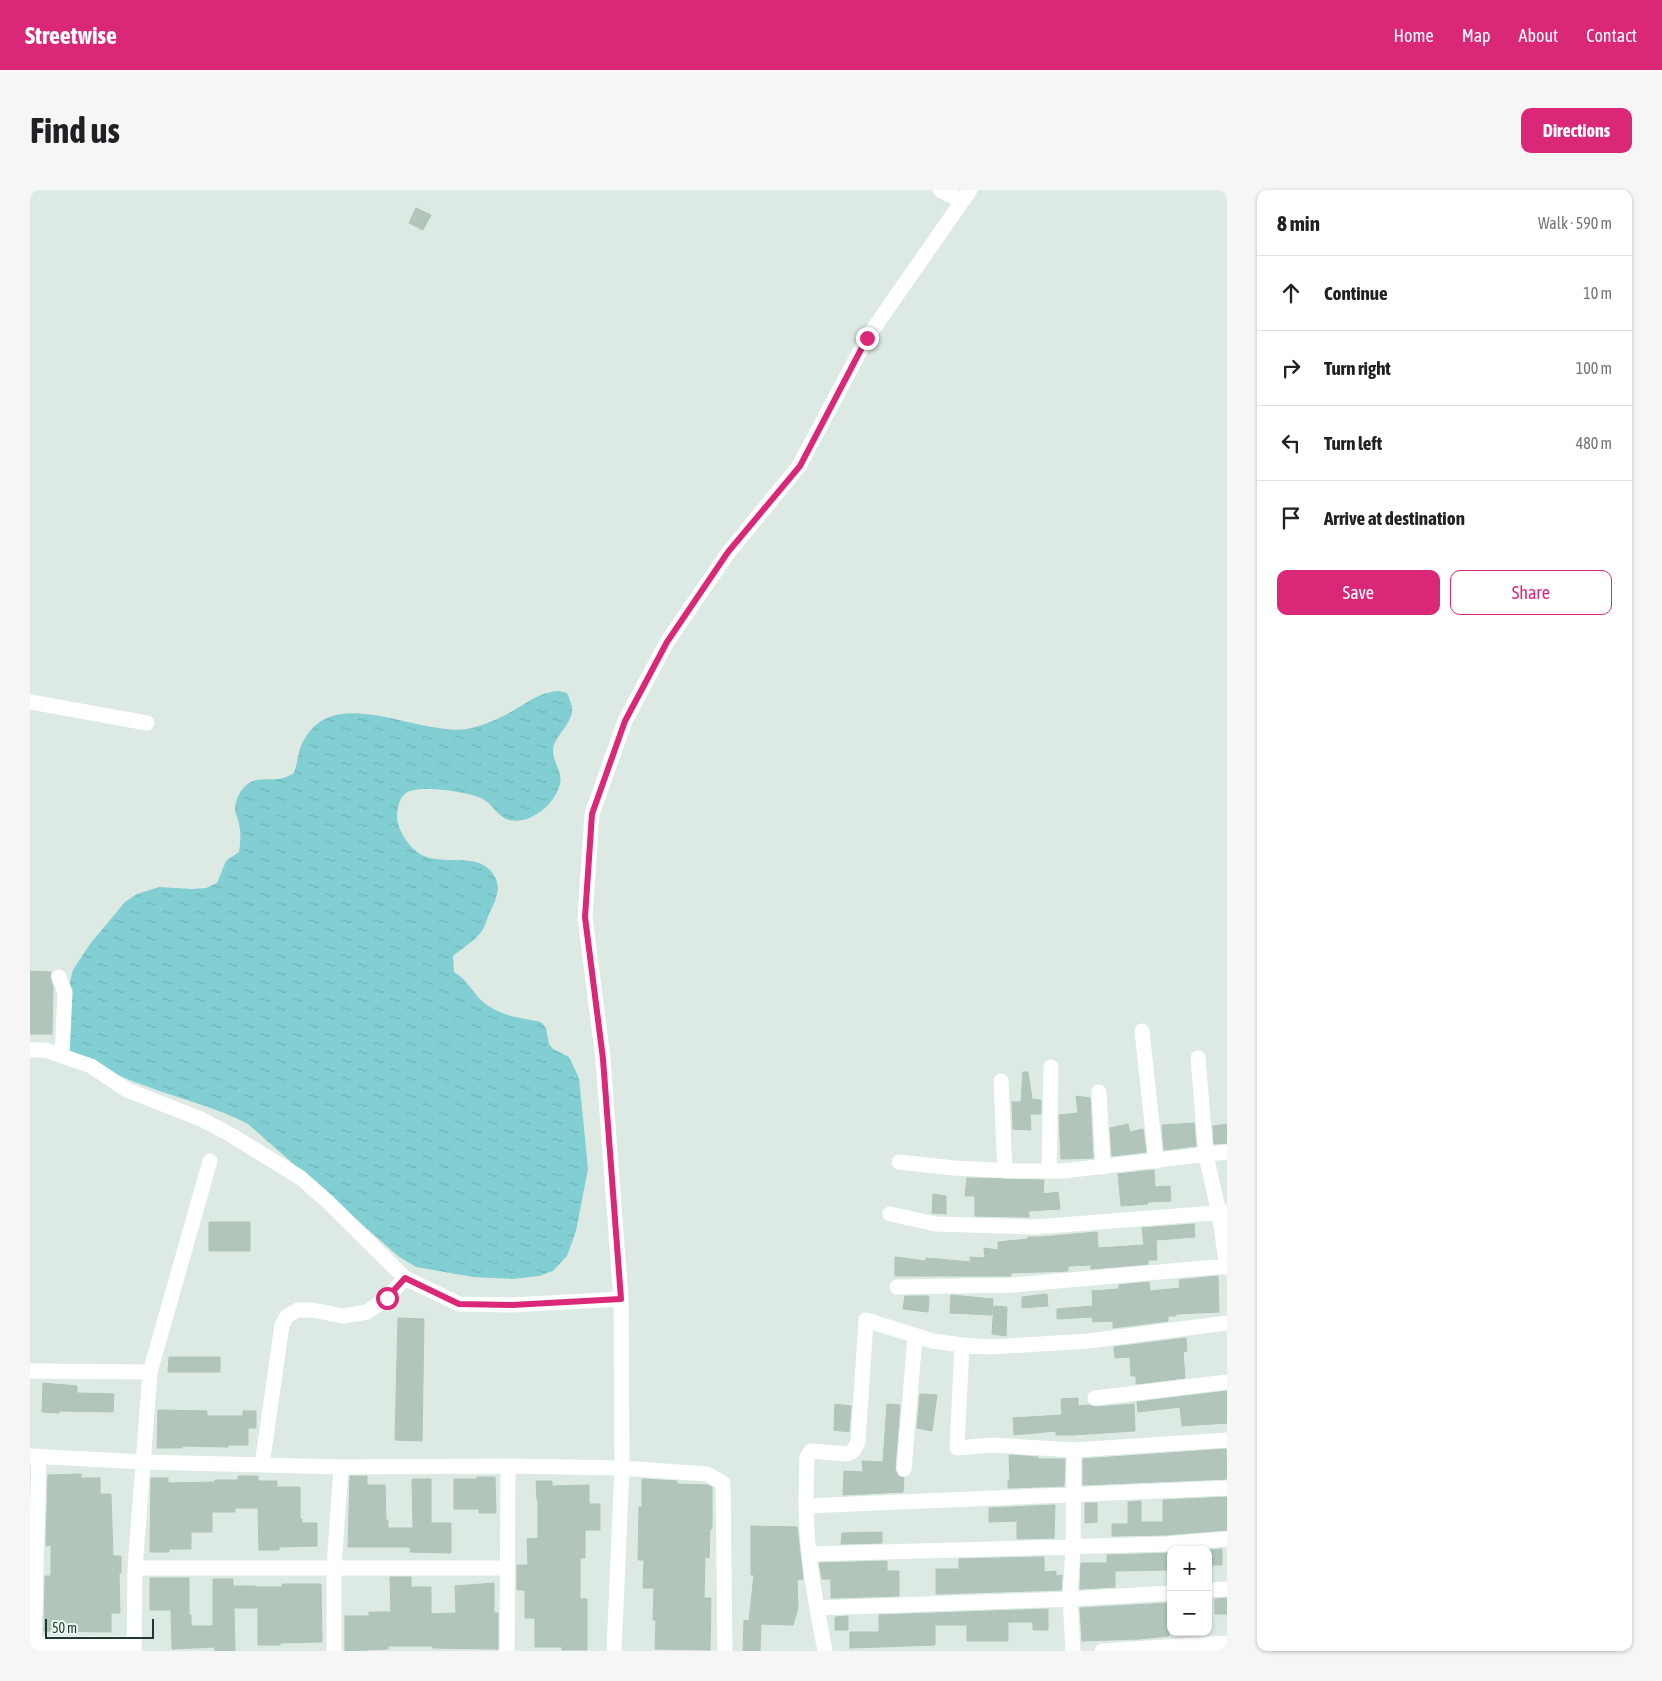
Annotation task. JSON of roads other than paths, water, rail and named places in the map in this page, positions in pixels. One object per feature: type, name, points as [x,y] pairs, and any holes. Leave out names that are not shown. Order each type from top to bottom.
[{"type":"street","points":[[614,1651],[622,1468],[621,1299],[603,1059],[585,917],[592,814],[625,721],[667,642],[728,552],[800,466],[867,338],[966,195],[940,190]]},
{"type":"street","points":[[30,702],[147,723]]},
{"type":"street","points":[[59,977],[65,992],[62,1056]]},
{"type":"street","points":[[1142,1031],[1156,1161]]},
{"type":"street","points":[[30,1050],[45,1050],[91,1066],[127,1090],[201,1119],[231,1135],[301,1178],[405,1278],[459,1304],[512,1305],[621,1299]]},
{"type":"street","points":[[898,1287],[1014,1284],[1227,1267],[1223,1212],[1206,1156],[1198,1058]]},
{"type":"street","points":[[1049,1171],[1051,1067]]},
{"type":"street","points":[[1001,1081],[1005,1171]]},
{"type":"street","points":[[1099,1092],[1103,1167]]},
{"type":"street","points":[[899,1162],[954,1168],[1049,1171],[1103,1167],[1227,1152]]},
{"type":"street","points":[[210,1161],[150,1372],[143,1462],[135,1568],[134,1648],[32,1644],[35,1456],[143,1462],[341,1467],[508,1466],[622,1468],[707,1474],[723,1482],[725,1651]]},
{"type":"street","points":[[890,1214],[936,1224],[1035,1227],[1223,1212]]},
{"type":"street","points":[[262,1465],[282,1325],[287,1316],[298,1310],[312,1310],[343,1316],[367,1312],[387,1298],[405,1278]]},
{"type":"street","points":[[825,1651],[809,1554],[806,1506],[807,1457],[810,1451],[846,1454],[853,1451],[858,1442],[866,1320],[933,1342],[991,1346],[1088,1342],[1227,1323]]},
{"type":"street","points":[[904,1469],[916,1336]]},
{"type":"street","points":[[962,1345],[956,1448],[993,1445],[1074,1450],[1227,1440]]},
{"type":"street","points":[[30,1371],[150,1372]]},
{"type":"street","points":[[1095,1398],[1227,1382]]},
{"type":"street","points":[[1073,1651],[1070,1599],[1074,1450]]},
{"type":"street","points":[[507,1651],[508,1466]]},
{"type":"street","points":[[334,1651],[334,1567],[341,1467]]},
{"type":"street","points":[[806,1506],[1227,1488]]},
{"type":"street","points":[[809,1554],[1072,1548],[1166,1544],[1227,1538]]},
{"type":"street","points":[[135,1568],[508,1568]]},
{"type":"street","points":[[1212,1590],[1227,1589]]},
{"type":"street","points":[[817,1608],[1070,1599],[1167,1593]]},
{"type":"street","points":[[1102,1651],[1227,1642]]},
{"type":"water","points":[[559,691],[567,693],[572,713],[556,740],[553,751],[561,780],[560,784],[553,799],[541,811],[526,819],[509,820],[502,817],[486,801],[476,796],[444,790],[421,789],[406,793],[397,811],[399,828],[412,847],[420,854],[432,858],[476,862],[492,872],[498,884],[495,902],[479,935],[453,956],[454,972],[490,1007],[511,1016],[541,1022],[546,1028],[549,1044],[553,1049],[569,1057],[579,1078],[588,1169],[576,1231],[567,1256],[553,1271],[539,1276],[513,1279],[473,1277],[416,1267],[398,1256],[248,1124],[211,1108],[136,1082],[68,1053],[65,1001],[73,970],[90,944],[125,902],[137,894],[159,887],[192,889],[206,888],[217,883],[226,861],[239,852],[240,832],[235,809],[237,799],[242,790],[252,781],[280,779],[294,773],[302,744],[318,723],[337,715],[358,713],[452,730],[472,728],[504,716],[539,696]]}]
